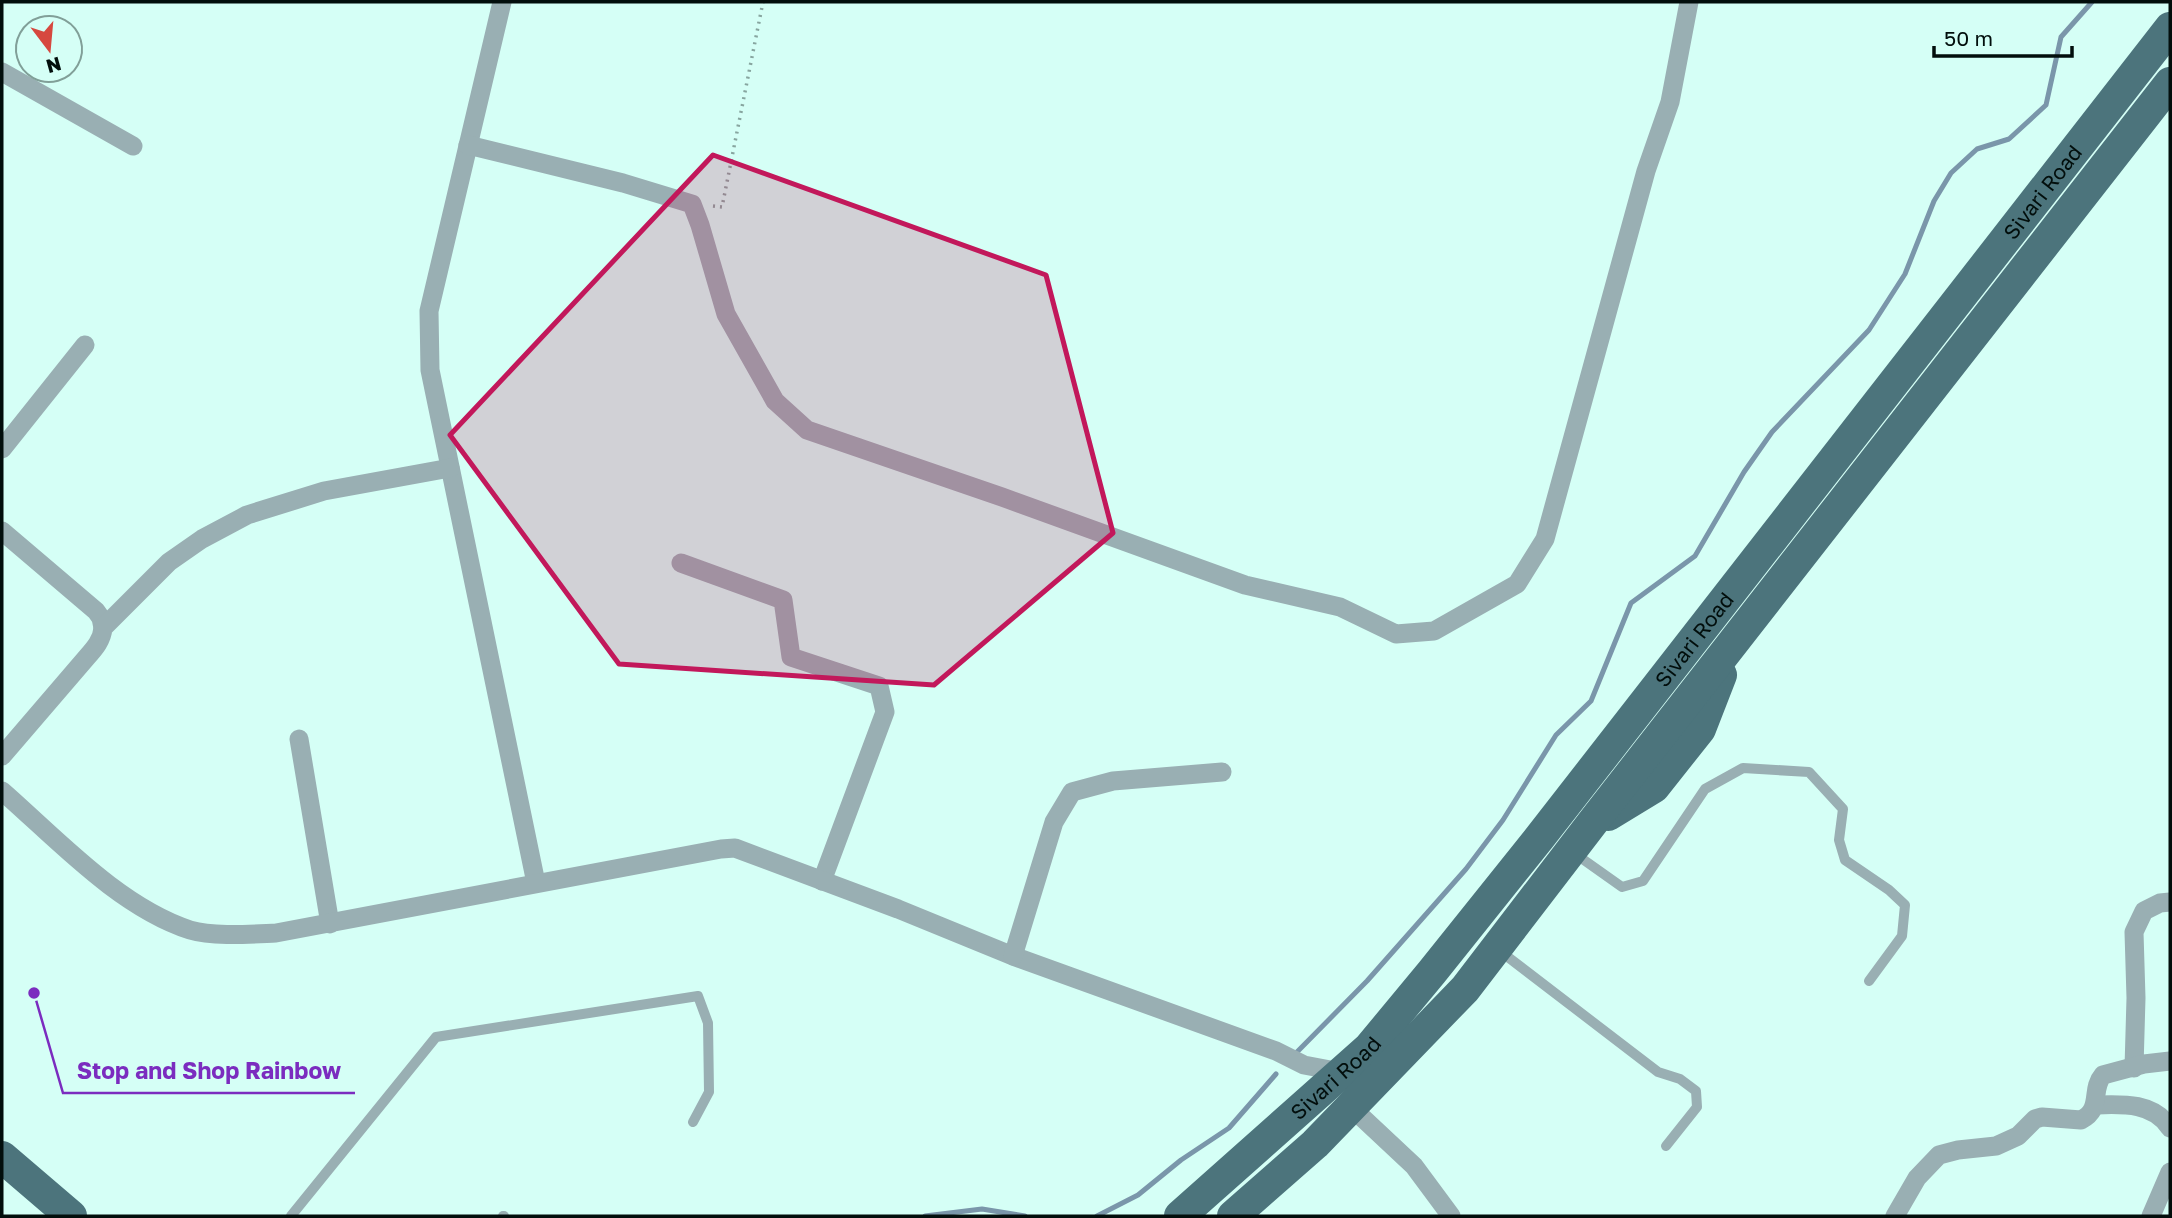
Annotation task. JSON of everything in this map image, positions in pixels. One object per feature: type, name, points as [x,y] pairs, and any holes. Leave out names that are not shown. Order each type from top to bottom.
[{"type":"main road","name":"Sivari Road","points":[[1180,1216],[1369,1048],[1523,858],[2170,29]]},
{"type":"main road","name":"Sivari Road","points":[[1233,1216],[1315,1144],[1465,989],[2170,83]]},
{"type":"main road","points":[[2,1157],[71,1216]]},
{"type":"street","points":[[502,2],[429,311],[430,370],[537,883]]},
{"type":"street","points":[[468,145],[623,183],[692,204],[726,314],[775,401],[807,430],[1245,585],[1340,607],[1396,634],[1434,631],[1517,584],[1545,538],[1646,171],[1670,102],[1689,2]]},
{"type":"street","points":[[2,72],[133,146]]},
{"type":"street","points":[[2,449],[85,345]]},
{"type":"street","points":[[103,628],[169,562],[202,539],[247,515],[324,491],[450,468]]},
{"type":"street","points":[[2,531],[96,611],[103,628],[99,642],[2,756]]},
{"type":"street","points":[[681,563],[783,600],[791,657],[879,686],[885,712],[822,881]]},
{"type":"street","points":[[299,739],[330,924]]},
{"type":"street","points":[[1013,956],[1054,822],[1072,792],[1113,781],[1222,772]]},
{"type":"street","points":[[2,791],[115,890],[156,915],[192,931],[276,933],[735,848],[1013,956],[1276,1051],[1304,1065],[1341,1072]]},
{"type":"street","points":[[2134,1068],[2134,932],[2144,911],[2160,903],[2170,902]]},
{"type":"street","points":[[1895,1216],[1917,1178],[1939,1155],[1996,1146],[2018,1136],[2035,1119],[2042,1117],[2081,1120],[2091,1113],[2095,1105],[2098,1084],[2103,1074],[2170,1061]]},
{"type":"street","points":[[1304,1065],[1304,1106]]},
{"type":"street","points":[[2095,1105],[2146,1107],[2164,1117],[2170,1128]]},
{"type":"street","points":[[1351,1107],[1414,1166],[1451,1216]]},
{"type":"street","points":[[2151,1216],[2170,1172]]},
{"type":"lane","points":[[1580,839],[1622,887],[1643,880],[1705,789],[1743,768],[1809,772],[1843,809],[1839,839],[1845,860],[1889,890],[1905,905],[1902,936],[1869,981]]},
{"type":"lane","points":[[1496,948],[1658,1072],[1680,1079],[1696,1091],[1697,1107],[1666,1146]]},
{"type":"lane","points":[[290,1216],[436,1037],[698,996],[708,1023],[709,1092],[693,1122]]},
{"type":"path","points":[[692,204],[722,207],[763,2]]},
{"type":"highlighted area","points":[[713,155],[1046,275],[1113,533],[934,685],[619,664],[450,435]]},
{"type":"waterway","points":[[1297,1052],[1367,981],[1466,869],[1503,820],[1556,735],[1591,701],[1631,603],[1695,556],[1744,472],[1772,432],[1869,330],[1905,274],[1934,201],[1951,173],[1977,149],[2009,139],[2046,105],[2061,37],[2092,2]]},
{"type":"waterway","points":[[1097,1216],[1138,1195],[1181,1160],[1229,1128],[1276,1074]]},
{"type":"waterway","points":[[925,1216],[982,1209],[1025,1216]]},
{"type":"place","name":"Stop and Shop Rainbow","points":[[34,993]]}]
